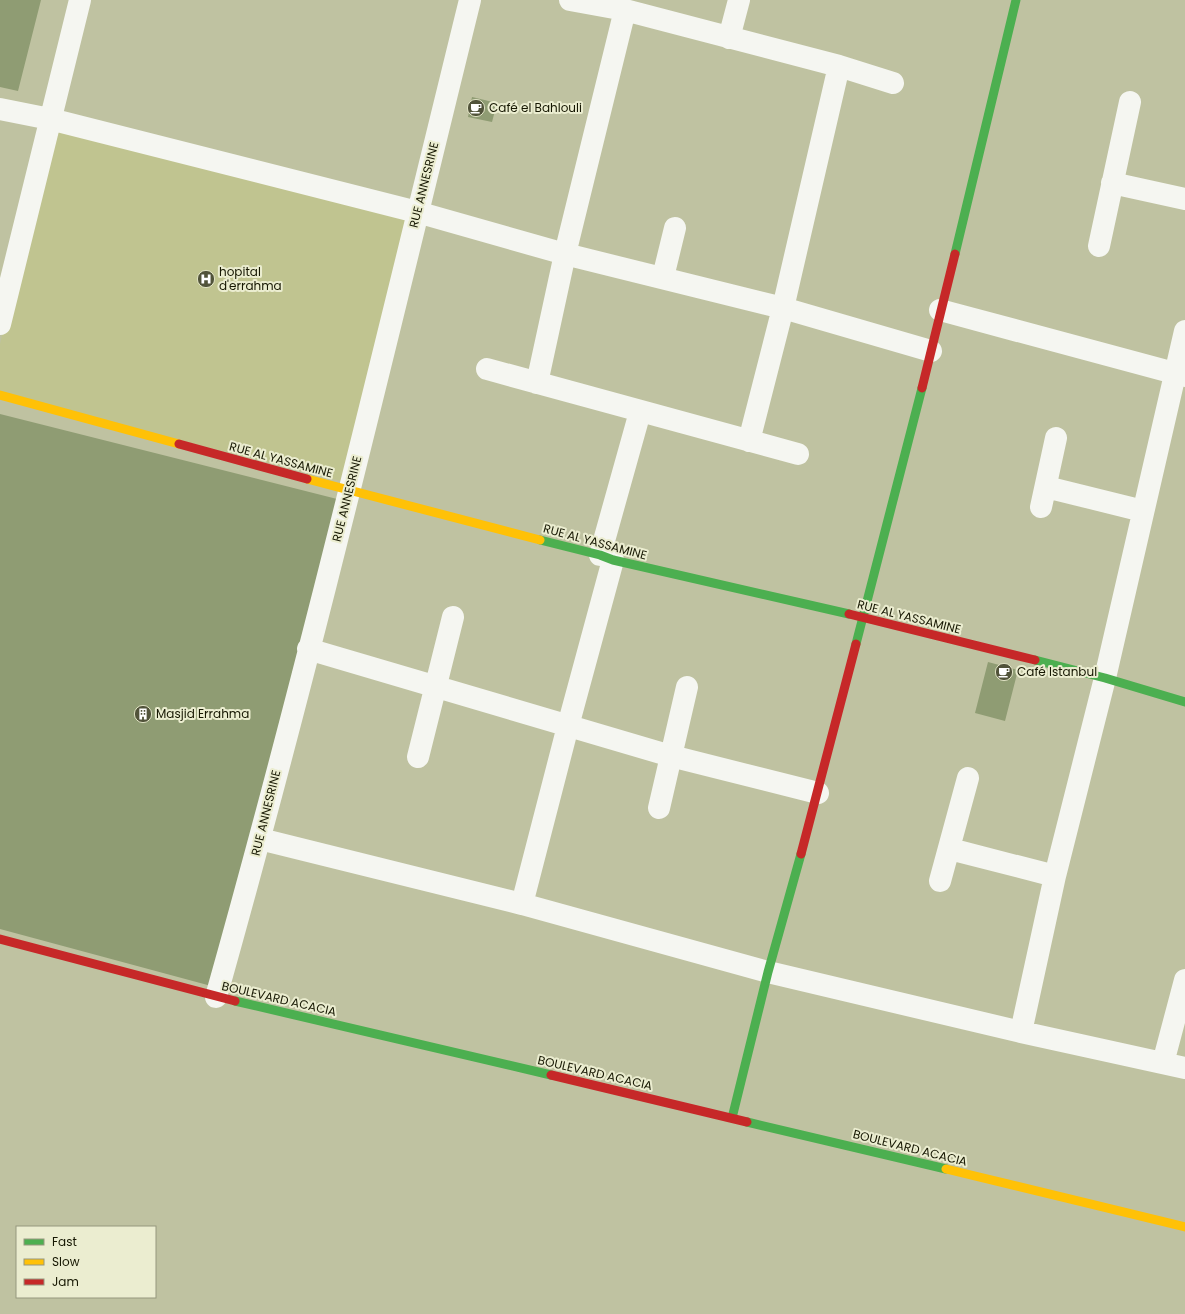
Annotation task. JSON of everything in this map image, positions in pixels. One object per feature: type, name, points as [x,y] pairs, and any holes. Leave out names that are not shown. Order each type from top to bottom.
[{"type":"street","points":[[0,324],[80,0]]},
{"type":"street","name":"RUE ANNESRINE","points":[[216,997],[260,839],[349,491],[470,0]]},
{"type":"street","points":[[570,0],[625,10],[839,66],[892,83]]},
{"type":"street","points":[[729,38],[739,0]]},
{"type":"street","points":[[732,1118],[768,972],[818,793],[931,351],[1016,0]]},
{"type":"street","points":[[537,383],[564,254],[625,10]]},
{"type":"street","points":[[749,441],[783,308],[839,66]]},
{"type":"street","points":[[1099,246],[1130,102]]},
{"type":"street","points":[[0,109],[50,119],[417,212],[564,254],[663,277],[783,308],[931,351]]},
{"type":"street","points":[[1112,183],[1185,199]]},
{"type":"street","points":[[663,277],[675,228]]},
{"type":"street","points":[[940,310],[1180,374]]},
{"type":"street","points":[[1021,1032],[1055,876],[1105,678],[1143,511],[1180,374],[1185,331]]},
{"type":"street","points":[[487,369],[798,454]]},
{"type":"street","name":"RUE AL YASSAMINE","points":[[0,395],[349,491],[607,557],[863,617],[1105,678],[1185,702]]},
{"type":"street","points":[[522,904],[568,726],[640,412]]},
{"type":"street","points":[[1056,438],[1043,497],[1143,511]]},
{"type":"street","points":[[418,757],[453,617]]},
{"type":"street","points":[[308,649],[672,756],[818,793]]},
{"type":"street","points":[[659,808],[687,687]]},
{"type":"street","points":[[940,881],[950,849],[968,778]]},
{"type":"street","points":[[260,839],[522,904],[768,972],[1021,1032],[1185,1068]]},
{"type":"street","points":[[950,849],[1055,876]]},
{"type":"street","name":"BOULEVARD ACACIA","points":[[0,939],[216,997],[732,1118],[1185,1227]]},
{"type":"street","points":[[1163,1063],[1185,980]]},
{"type":"shaded area","name":"hopital d'errahma","points":[[54,122],[413,214],[345,482],[0,395],[0,344]]},
{"type":"building","points":[[0,0],[41,0],[18,91],[0,87]]},
{"type":"building","points":[[472,97],[497,103],[492,122],[468,117]]},
{"type":"building","name":"Masjid Errahma","points":[[0,414],[341,500],[215,987],[0,929]]},
{"type":"building","points":[[988,662],[1018,670],[1005,721],[975,713]]},
{"type":"traffic: fast","points":[[955,254],[1016,0]]},
{"type":"traffic: fast","points":[[856,644],[922,388]]},
{"type":"traffic: fast","points":[[540,540],[600,555],[613,560],[849,614]]},
{"type":"traffic: fast","points":[[1035,660],[1105,678],[1185,702]]},
{"type":"traffic: fast","points":[[732,1118],[768,972],[801,854]]},
{"type":"traffic: fast","points":[[235,1001],[551,1075]]},
{"type":"traffic: fast","points":[[747,1122],[946,1169]]},
{"type":"traffic: slow","points":[[0,395],[179,444]]},
{"type":"traffic: slow","points":[[307,479],[540,540]]},
{"type":"traffic: slow","points":[[946,1169],[1185,1227]]},
{"type":"traffic: jam","points":[[922,388],[955,254]]},
{"type":"traffic: jam","points":[[179,444],[307,479]]},
{"type":"traffic: jam","points":[[849,614],[1035,660]]},
{"type":"traffic: jam","points":[[801,854],[856,644]]},
{"type":"traffic: jam","points":[[0,939],[235,1001]]},
{"type":"traffic: jam","points":[[551,1075],[747,1122]]},
{"type":"place","name":"Café el Bahlouli","points":[[476,108]]},
{"type":"place","name":"hopital d'errahma","points":[[206,279]]},
{"type":"place","name":"Café Istanbul","points":[[1004,672]]},
{"type":"place","name":"Masjid Errahma","points":[[143,714]]}]
